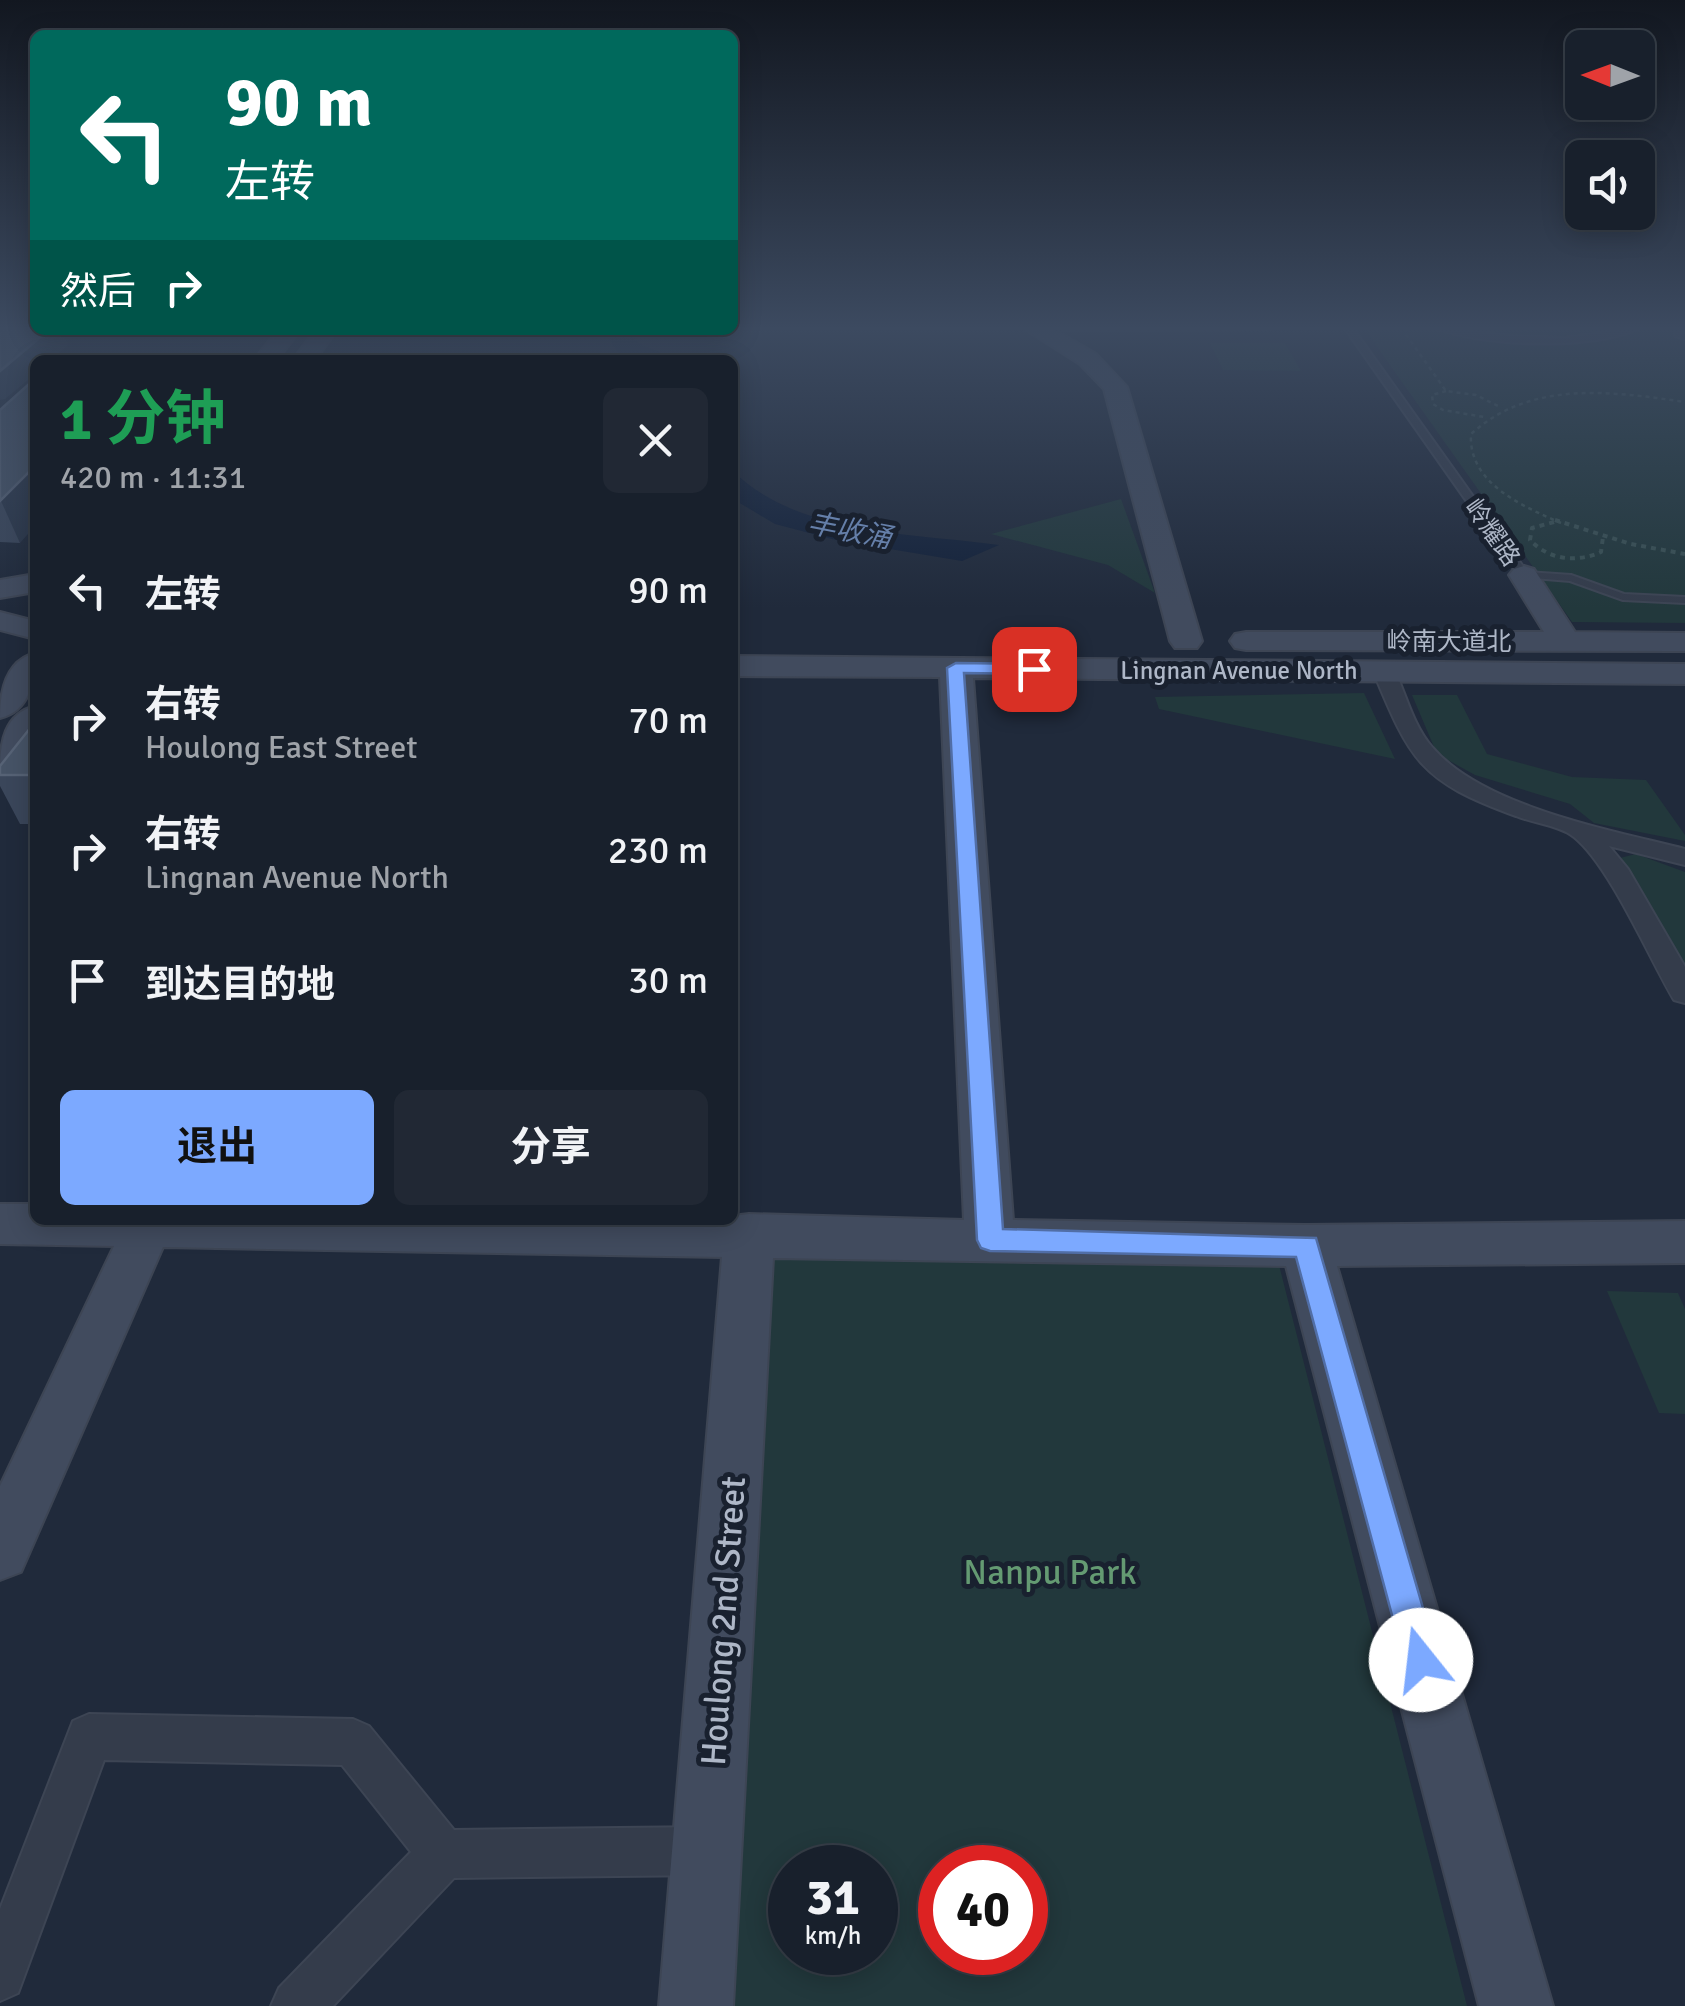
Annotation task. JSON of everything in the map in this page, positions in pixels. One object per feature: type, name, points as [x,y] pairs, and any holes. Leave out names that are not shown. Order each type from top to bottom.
[{"type":"street","points":[[1124,421],[1186,641]]},
{"type":"street","name":"岭耀路","points":[[1524,575],[1565,641]]},
{"type":"street","points":[[0,589],[30,584]]},
{"type":"street","points":[[0,621],[30,629]]},
{"type":"street","name":"岭南大道北","points":[[738,643],[772,646],[805,639],[1685,642]]},
{"type":"street","points":[[0,650],[30,659]]},
{"type":"street","points":[[0,665],[30,662]]},
{"type":"street","name":"Lingnan Avenue North","points":[[738,666],[1685,674]]},
{"type":"street","points":[[0,708],[30,668]]},
{"type":"street","points":[[956,668],[990,1240]]},
{"type":"street","points":[[1384,671],[1420,750],[1441,772],[1471,791],[1685,857]]},
{"type":"street","points":[[0,760],[30,722]]},
{"type":"street","points":[[1581,828],[1614,869],[1685,993]]},
{"type":"street","points":[[0,1224],[30,1224]]},
{"type":"street","points":[[74,1225],[1306,1246],[1685,1242]]},
{"type":"street","points":[[0,1551],[148,1226]]},
{"type":"street","name":"Houlong 2nd Street","points":[[696,2006],[749,1236]]},
{"type":"street","points":[[1306,1246],[1516,2006]]},
{"type":"street","points":[[0,1975],[89,1736],[352,1742],[443,1854]]},
{"type":"street","points":[[297,2006],[443,1854],[707,1851]]},
{"type":"lane","name":"岭耀路","points":[[1414,421],[1524,575]]},
{"type":"lane","points":[[1524,575],[1572,578],[1623,596],[1685,600]]},
{"type":"path","points":[[1482,421],[1471,434],[1470,454],[1486,477],[1515,500],[1557,521],[1604,537],[1685,554]]},
{"type":"path","points":[[1557,521],[1532,528],[1530,540],[1540,551],[1572,558],[1593,557],[1602,552],[1604,537]]},
{"type":"green space","points":[[1429,421],[1685,421],[1685,623],[1572,622]]},
{"type":"green space","points":[[1121,499],[1155,593],[1108,565],[991,534]]},
{"type":"green space","points":[[1364,693],[1395,759],[1159,709],[1155,697]]},
{"type":"green space","points":[[1412,695],[1457,695],[1487,754],[1572,777],[1646,780],[1685,835],[1685,841],[1594,823],[1570,804],[1475,775],[1437,754]]},
{"type":"green space","points":[[1636,854],[1685,872],[1685,967],[1620,858]]},
{"type":"green space","name":"Nanpu Park","points":[[771,1257],[1278,1261],[1467,2006],[730,2006]]},
{"type":"green space","points":[[1607,1291],[1678,1293],[1685,1309],[1685,1414],[1659,1413]]},
{"type":"water","name":"丰收涌","points":[[738,475],[759,492],[822,520],[999,545],[962,561],[836,540],[775,524],[738,502]]},
{"type":"building","points":[[0,421],[30,421],[30,471],[0,501]]},
{"type":"building","points":[[30,728],[30,775],[0,775],[0,766]]},
{"type":"route","points":[[1034,669],[956,668],[990,1240],[1306,1246],[1421,1660]]}]
